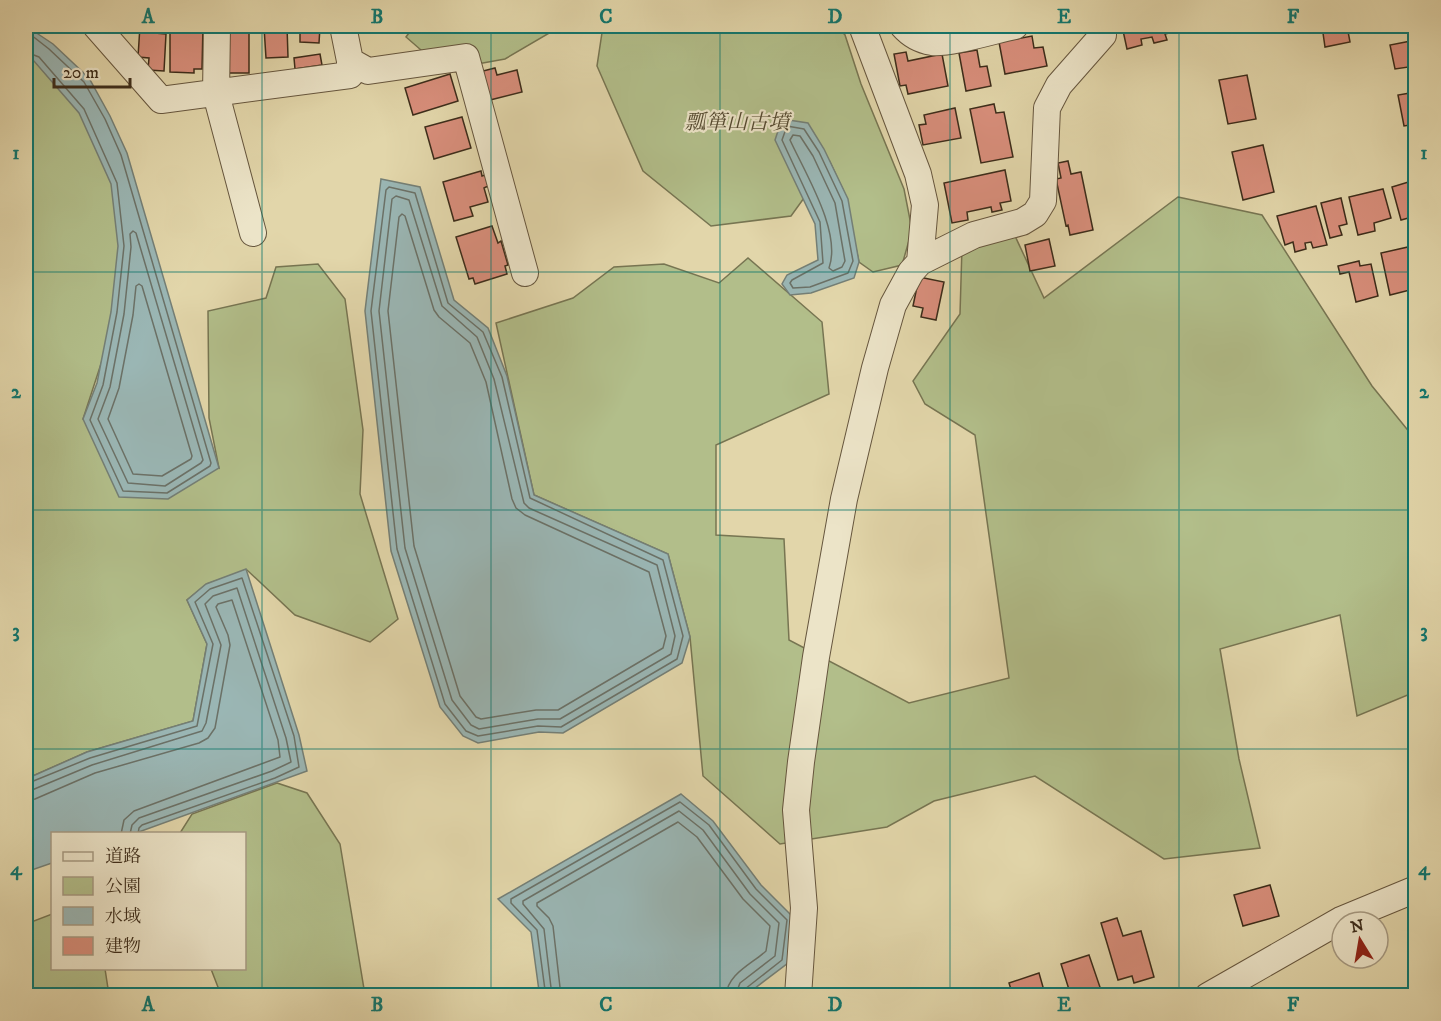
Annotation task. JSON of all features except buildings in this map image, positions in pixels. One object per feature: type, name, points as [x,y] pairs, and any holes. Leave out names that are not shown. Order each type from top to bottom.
[{"type":"street","points":[[96,26],[161,100],[350,75],[350,61],[343,26]]},
{"type":"street","points":[[217,26],[216,94],[253,233]]},
{"type":"street","points":[[862,26],[918,174],[925,205],[920,262]]},
{"type":"street","points":[[903,26],[914,35],[932,42],[942,42],[1015,26]]},
{"type":"street","points":[[798,996],[804,908],[796,810],[801,762],[816,657],[844,499],[874,369],[893,305],[911,272],[920,262],[974,235],[1022,222],[1035,214],[1043,201],[1047,108],[1059,85],[1103,35],[1103,26]]},
{"type":"street","points":[[350,61],[368,71],[466,57],[525,273]]},
{"type":"street","points":[[1208,996],[1341,920],[1416,889]]},
{"type":"green space","points":[[414,26],[603,26],[556,29],[505,59],[444,70],[406,37]]},
{"type":"green space","name":"瓢箪山古墳","points":[[603,26],[837,26],[845,35],[861,84],[904,189],[912,230],[902,265],[873,272],[859,262],[844,192],[830,162],[791,216],[711,226],[643,171],[597,66]]},
{"type":"green space","points":[[26,55],[81,94],[144,232],[83,419],[219,468],[209,418],[208,311],[266,298],[276,267],[318,264],[345,299],[363,430],[360,494],[398,619],[370,642],[295,615],[247,570],[207,584],[187,600],[207,644],[193,721],[87,752],[26,779]]},
{"type":"green space","points":[[1178,197],[1262,215],[1372,386],[1415,439],[1415,692],[1357,716],[1340,615],[1220,649],[1239,759],[1260,848],[1164,859],[1035,776],[934,801],[887,827],[780,844],[703,776],[690,637],[668,554],[534,495],[496,323],[573,298],[614,267],[664,264],[719,283],[748,258],[822,322],[829,394],[716,445],[716,535],[784,539],[789,640],[909,703],[1009,678],[975,435],[925,404],[913,381],[960,314],[962,247],[1015,236],[1044,298]]},
{"type":"green space","points":[[277,783],[307,793],[340,844],[365,995],[221,995],[211,970],[246,970],[246,832],[181,832],[192,814]]},
{"type":"green space","points":[[51,914],[51,970],[105,970],[109,995],[26,995],[26,924]]},
{"type":"water","points":[[26,26],[53,44],[89,78],[127,153],[219,468],[168,499],[119,497],[83,419],[97,383],[111,312],[118,246],[111,184],[79,113],[34,61],[26,57]]},
{"type":"water","points":[[782,119],[808,123],[824,149],[848,199],[859,262],[854,278],[811,293],[790,295],[782,284],[787,275],[818,260],[815,224],[775,140]]},
{"type":"water","points":[[381,179],[420,187],[454,300],[488,328],[507,376],[534,495],[668,554],[690,637],[682,663],[563,733],[539,732],[478,743],[463,736],[440,707],[391,551],[365,311]]},
{"type":"water","points":[[246,569],[299,735],[307,771],[139,832],[51,832],[51,863],[26,872],[26,779],[87,752],[193,721],[207,644],[187,600],[206,584]]},
{"type":"water","points":[[681,794],[713,821],[761,885],[794,918],[788,963],[746,995],[535,995],[539,991],[531,932],[498,899]]}]
